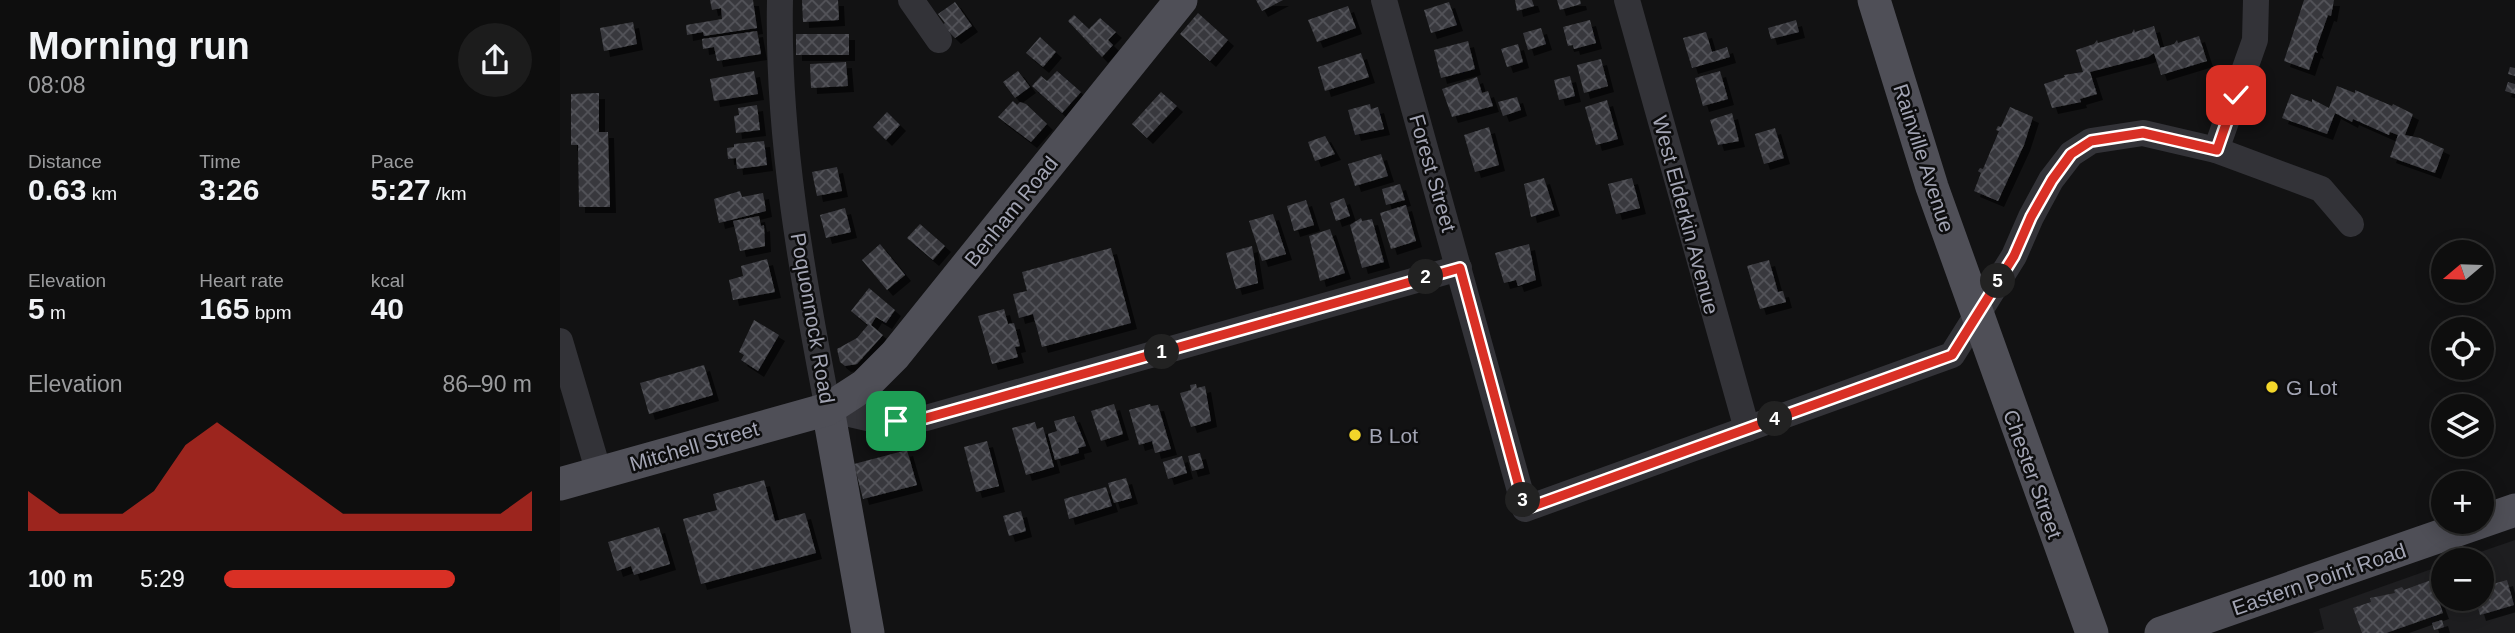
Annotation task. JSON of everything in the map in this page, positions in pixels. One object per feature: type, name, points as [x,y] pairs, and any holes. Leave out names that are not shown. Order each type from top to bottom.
[{"type":"main road","name":"Benham Road","points":[[828,409],[865,385],[895,355],[1181,0]]},
{"type":"main road","name":"Rainville Avenue","points":[[1874,0],[1976,315]]},
{"type":"main road","name":"Chester Street","points":[[1976,315],[2092,633]]},
{"type":"main road","name":"Mitchell Street","points":[[560,484],[828,409]]},
{"type":"main road","name":"Poquonnock Road","points":[[828,409],[868,633]]},
{"type":"main road","name":"Eastern Point Road","points":[[2161,633],[2515,510]]},
{"type":"street","name":"Poquonnock Road","points":[[780,0],[779,40],[793,197],[828,409]]},
{"type":"street","points":[[911,0],[939,40]]},
{"type":"street","name":"Forest Street","points":[[1384,0],[1525,509],[1747,429]]},
{"type":"street","name":"West Elderkin Avenue","points":[[1628,0],[1747,429]]},
{"type":"street","points":[[2217,150],[2255,40],[2256,0]]},
{"type":"street","points":[[1747,429],[1952,355],[2014,256],[2031,217],[2052,180],[2071,154],[2091,141],[2143,133],[2217,150],[2321,189],[2351,224]]},
{"type":"street","points":[[828,409],[885,422],[926,418],[1460,268]]},
{"type":"street","points":[[560,341],[599,473]]},
{"type":"shaded area","points":[[2515,540],[2515,633],[2312,633],[2324,629],[2319,609],[2431,569],[2431,611],[2494,611],[2494,548],[2492,548]]},
{"type":"building","points":[[710,0],[753,0],[757,28],[704,36],[703,32],[687,35],[686,25],[722,19],[721,8],[712,10]]},
{"type":"building","points":[[802,0],[838,0],[839,20],[803,22]]},
{"type":"building","points":[[1256,0],[1283,0],[1262,11]]},
{"type":"building","points":[[1515,0],[1532,0],[1534,6],[1517,11]]},
{"type":"building","points":[[1557,0],[1580,0],[1581,4],[1560,10]]},
{"type":"building","points":[[2304,0],[2334,0],[2331,16],[2328,15],[2316,49],[2318,53],[2315,52],[2309,70],[2284,61]]},
{"type":"building","points":[[955,2],[972,26],[955,38],[942,25],[945,23],[938,14]]},
{"type":"building","points":[[1449,2],[1457,25],[1431,33],[1424,10]]},
{"type":"building","points":[[1348,6],[1356,28],[1317,42],[1308,20]]},
{"type":"building","points":[[1198,13],[1228,40],[1210,61],[1180,34]]},
{"type":"building","points":[[1074,15],[1089,29],[1100,18],[1116,32],[1108,40],[1113,45],[1102,57],[1068,21]]},
{"type":"building","points":[[1590,20],[1596,43],[1574,49],[1573,45],[1568,46],[1563,27]]},
{"type":"building","points":[[1796,20],[1799,32],[1771,39],[1768,28]]},
{"type":"building","points":[[633,22],[637,44],[604,51],[600,28]]},
{"type":"building","points":[[2154,26],[2160,48],[2174,44],[2177,40],[2178,43],[2199,36],[2207,61],[2161,75],[2154,53],[2148,57],[2090,72],[2097,94],[2080,99],[2081,102],[2052,108],[2044,84],[2065,77],[2064,75],[2083,72],[2076,50],[2094,44],[2097,40],[2098,43],[2132,33],[2134,29],[2135,32]]},
{"type":"building","points":[[1541,28],[1546,44],[1528,50],[1523,33]]},
{"type":"building","points":[[757,31],[761,54],[717,61],[714,47],[703,49],[702,39]]},
{"type":"building","points":[[1706,32],[1712,52],[1727,47],[1730,57],[1692,68],[1683,38]]},
{"type":"building","points":[[796,34],[849,34],[849,55],[796,55]]},
{"type":"building","points":[[1040,37],[1056,52],[1043,67],[1026,53]]},
{"type":"building","points":[[1468,41],[1475,69],[1441,78],[1434,50]]},
{"type":"building","points":[[1518,44],[1523,62],[1507,67],[1501,49]]},
{"type":"building","points":[[1361,53],[1369,77],[1325,91],[1318,67]]},
{"type":"building","points":[[1601,59],[1608,86],[1584,93],[1577,65]]},
{"type":"building","points":[[846,62],[848,86],[811,88],[810,64]]},
{"type":"building","points":[[2510,67],[2515,68],[2515,76],[2508,74]]},
{"type":"building","points":[[754,71],[758,94],[714,101],[710,79]]},
{"type":"building","points":[[1018,71],[1030,87],[1015,98],[1003,82]]},
{"type":"building","points":[[1057,71],[1081,92],[1062,113],[1032,86],[1041,76],[1047,81]]},
{"type":"building","points":[[1720,71],[1728,99],[1703,106],[1695,78]]},
{"type":"building","points":[[1570,76],[1575,96],[1559,100],[1554,80]]},
{"type":"building","points":[[1477,77],[1482,93],[1488,91],[1493,106],[1452,117],[1442,89]]},
{"type":"building","points":[[2508,82],[2515,84],[2515,94],[2505,91]]},
{"type":"building","points":[[2337,86],[2355,93],[2355,90],[2392,106],[2393,104],[2413,114],[2405,135],[2420,138],[2444,149],[2435,173],[2390,157],[2398,135],[2390,132],[2389,135],[2335,113],[2327,134],[2282,118],[2291,94],[2312,102],[2312,99],[2329,108]]},
{"type":"building","points":[[1161,92],[1177,106],[1147,138],[1132,124]]},
{"type":"building","points":[[599,93],[599,132],[608,132],[610,207],[579,207],[578,145],[571,145],[571,94]]},
{"type":"building","points":[[1517,97],[1521,110],[1503,116],[1498,102]]},
{"type":"building","points":[[1607,100],[1618,139],[1596,145],[1585,107]]},
{"type":"building","points":[[1013,101],[1017,105],[1020,102],[1026,104],[1047,124],[1031,142],[998,117]]},
{"type":"building","points":[[1370,104],[1371,109],[1378,107],[1384,129],[1355,135],[1348,110]]},
{"type":"building","points":[[757,105],[760,130],[736,133],[734,116],[739,115],[738,108]]},
{"type":"building","points":[[2010,107],[2033,117],[2024,145],[1998,201],[1974,191],[1981,173],[1978,171],[1983,169],[1999,131],[1996,130],[1998,126],[2001,127]]},
{"type":"building","points":[[887,112],[900,125],[886,140],[873,127]]},
{"type":"building","points":[[1732,113],[1739,141],[1718,145],[1710,120]]},
{"type":"building","points":[[1489,127],[1499,165],[1475,172],[1464,135]]},
{"type":"building","points":[[1775,128],[1784,158],[1764,164],[1755,134]]},
{"type":"building","points":[[1325,136],[1335,154],[1315,161],[1308,142]]},
{"type":"building","points":[[764,141],[767,165],[737,169],[736,158],[728,159],[727,148],[734,147],[734,144]]},
{"type":"building","points":[[1381,154],[1388,176],[1355,186],[1348,164]]},
{"type":"building","points":[[837,167],[842,191],[817,196],[812,172]]},
{"type":"building","points":[[1544,178],[1554,210],[1531,217],[1524,184]]},
{"type":"building","points":[[1632,178],[1640,208],[1616,214],[1608,184]]},
{"type":"building","points":[[1400,184],[1405,200],[1386,205],[1382,189]]},
{"type":"building","points":[[740,191],[742,197],[763,193],[766,211],[719,223],[714,199]]},
{"type":"building","points":[[1344,198],[1350,216],[1336,221],[1330,203]]},
{"type":"building","points":[[1306,200],[1314,225],[1294,231],[1287,206]]},
{"type":"building","points":[[1406,205],[1416,241],[1391,249],[1380,213]]},
{"type":"building","points":[[845,208],[851,232],[826,238],[820,215]]},
{"type":"building","points":[[1273,214],[1286,254],[1262,261],[1249,221]]},
{"type":"building","points":[[759,216],[761,226],[764,225],[765,246],[740,251],[733,221]]},
{"type":"building","points":[[1361,218],[1362,221],[1372,219],[1384,262],[1362,268],[1350,225]]},
{"type":"building","points":[[920,224],[945,246],[933,260],[907,238]]},
{"type":"building","points":[[1330,229],[1345,273],[1320,281],[1309,236]]},
{"type":"building","points":[[880,244],[905,275],[887,290],[862,260]]},
{"type":"building","points":[[1529,244],[1536,280],[1518,286],[1516,280],[1504,283],[1495,253]]},
{"type":"building","points":[[1252,246],[1258,283],[1236,289],[1226,253]]},
{"type":"building","points":[[1111,248],[1131,323],[1042,347],[1033,314],[1019,318],[1013,294],[1027,291],[1022,272]]},
{"type":"building","points":[[767,259],[775,292],[733,300],[729,280],[743,276],[741,266]]},
{"type":"building","points":[[1769,260],[1778,292],[1783,291],[1786,302],[1760,309],[1747,266]]},
{"type":"building","points":[[869,288],[895,310],[886,323],[876,317],[871,325],[883,335],[857,364],[845,366],[840,362],[837,349],[857,338],[868,325],[851,311]]},
{"type":"building","points":[[1004,309],[1008,324],[1014,323],[1020,346],[1015,347],[1018,357],[992,364],[978,316]]},
{"type":"building","points":[[754,320],[779,335],[758,371],[741,360],[744,355],[739,352]]},
{"type":"building","points":[[704,365],[713,395],[649,414],[640,383]]},
{"type":"building","points":[[1196,384],[1197,388],[1205,386],[1211,421],[1191,427],[1180,393],[1191,390],[1190,385]]},
{"type":"building","points":[[1114,404],[1123,434],[1101,441],[1091,411]]},
{"type":"building","points":[[1150,404],[1158,405],[1171,449],[1155,453],[1152,441],[1139,445],[1129,410]]},
{"type":"building","points":[[1074,416],[1086,446],[1078,448],[1079,453],[1055,460],[1048,434],[1057,431],[1054,421]]},
{"type":"building","points":[[1035,422],[1037,429],[1043,427],[1054,467],[1026,475],[1012,428]]},
{"type":"building","points":[[987,441],[999,486],[976,492],[964,447]]},
{"type":"building","points":[[907,450],[917,485],[863,499],[854,464]]},
{"type":"building","points":[[1200,453],[1204,468],[1192,471],[1188,456]]},
{"type":"building","points":[[1182,456],[1187,473],[1168,479],[1163,462]]},
{"type":"building","points":[[1126,478],[1132,498],[1114,503],[1108,483]]},
{"type":"building","points":[[764,480],[775,521],[805,513],[816,553],[701,584],[683,519],[717,510],[713,494]]},
{"type":"building","points":[[1106,487],[1112,506],[1069,519],[1064,499]]},
{"type":"building","points":[[1021,511],[1026,531],[1009,536],[1003,516]]},
{"type":"building","points":[[659,527],[670,564],[634,575],[631,566],[617,571],[608,542]]},
{"type":"building","points":[[2431,580],[2431,611],[2443,613],[2386,633],[2362,633],[2353,608],[2371,602],[2370,598],[2395,593],[2394,590],[2402,587],[2404,590]]},
{"type":"building","points":[[2507,580],[2514,605],[2494,611],[2494,584]]},
{"type":"building","points":[[2442,620],[2444,627],[2434,630],[2432,623]]},
{"type":"place","name":"G Lot","points":[[2272,387]]},
{"type":"place","name":"B Lot","points":[[1355,435]]},
{"type":"route","points":[[896,421],[926,418],[1460,268],[1525,509],[1952,355],[2014,256],[2031,217],[2052,180],[2071,154],[2091,141],[2143,133],[2217,150],[2236,95]]}]
